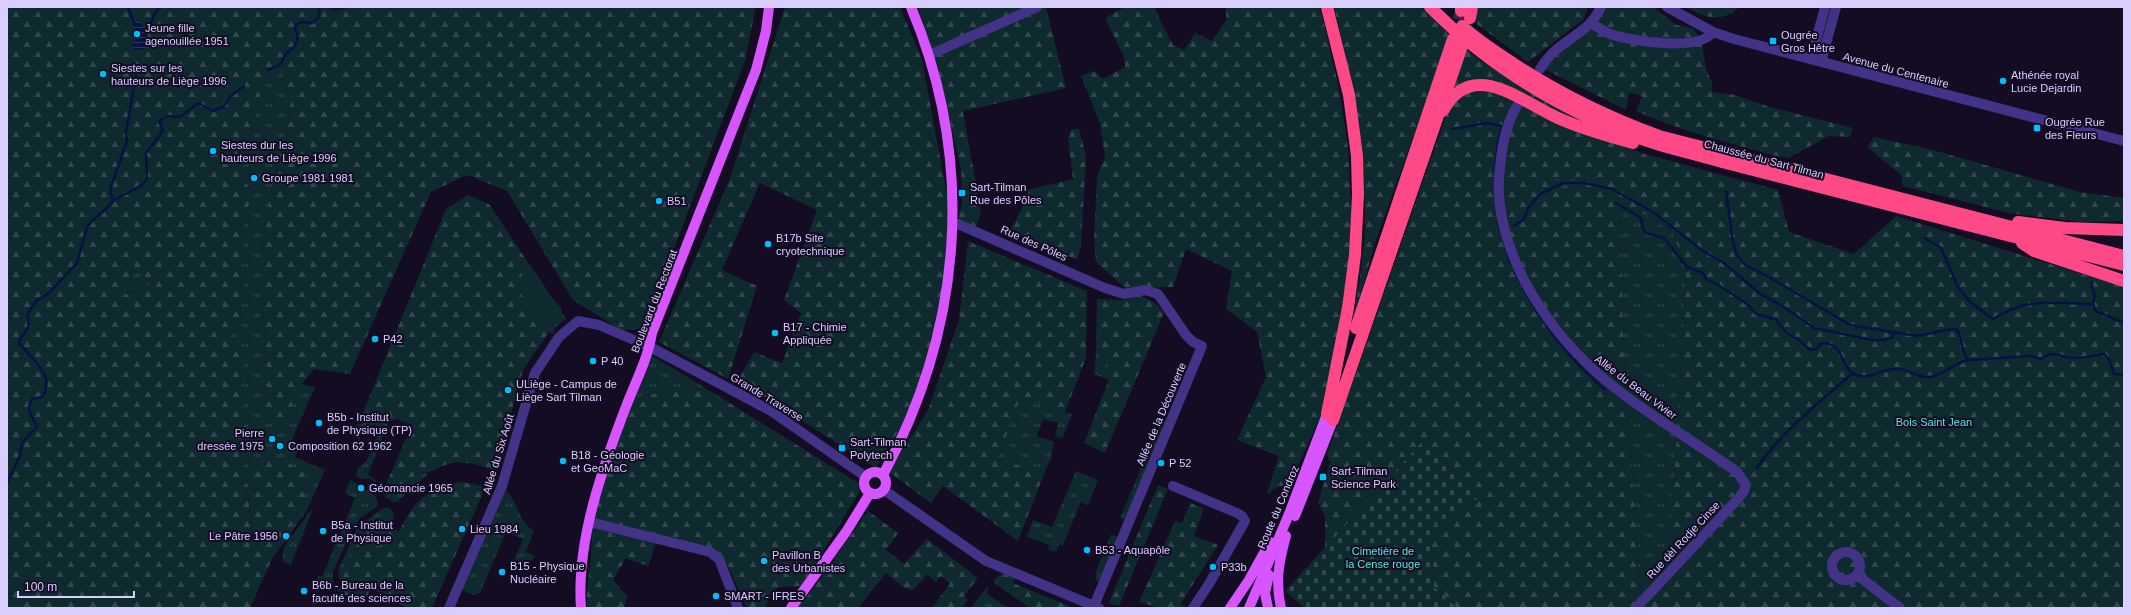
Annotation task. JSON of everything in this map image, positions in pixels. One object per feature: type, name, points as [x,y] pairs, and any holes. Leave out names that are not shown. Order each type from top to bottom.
[{"type":"highway","points":[[1328,7],[1349,95],[1357,156],[1358,195],[1355,255],[1330,417]]},
{"type":"highway","name":"Chaussée du Sart Tilman","points":[[1430,7],[1483,54],[1541,92],[1598,122],[1660,145],[2124,265]]},
{"type":"highway","name":"Chaussée du Sart Tilman","points":[[1442,7],[1465,28],[1494,50],[1545,84],[1569,98],[1627,124],[1659,136],[2124,256]]},
{"type":"highway","points":[[1458,42],[1431,133],[1330,417],[1458,42]]},
{"type":"highway","points":[[1431,133],[1454,96],[1464,88],[1482,84],[1498,87],[1559,118],[1594,131],[1645,147],[1660,145]]},
{"type":"highway","points":[[1987,220],[2007,220],[2065,228],[2124,230]]},
{"type":"highway","points":[[2012,237],[2034,251],[2124,281]]},
{"type":"main road","name":"Boulevard du Rectorat","points":[[581,608],[581,566],[590,522],[615,438],[650,347],[652,333],[694,231],[756,70],[766,31],[769,7]]},
{"type":"main road","points":[[870,493],[879,493],[884,490],[886,483],[883,474],[909,423],[934,351],[948,288],[953,222],[947,136],[929,55],[911,7]]},
{"type":"main road","name":"Route du Condroz","points":[[1249,608],[1294,498],[1330,417]]},
{"type":"main road","name":"Route du Condroz","points":[[1268,608],[1265,593],[1268,578],[1277,552],[1286,536],[1330,417]]},
{"type":"main road","points":[[870,493],[865,487],[866,477],[876,472],[883,474]]},
{"type":"main road","points":[[792,608],[846,532],[870,493]]},
{"type":"main road","points":[[1230,608],[1249,580],[1294,498]]},
{"type":"main road","points":[[1281,608],[1277,582],[1279,563],[1286,536]]},
{"type":"street","points":[[929,55],[1037,7]]},
{"type":"street","points":[[1540,69],[1553,52],[1575,38],[1591,23],[1601,7]]},
{"type":"street","name":"Avenue du Centenaire","points":[[1667,7],[1713,32],[1811,60],[2124,141]]},
{"type":"street","points":[[1811,60],[1825,7]]},
{"type":"street","points":[[1821,62],[1836,7]]},
{"type":"street","points":[[1591,23],[1614,35],[1657,43],[1674,44],[1697,40],[1710,36],[1713,32]]},
{"type":"street","name":"Allée du Beau Vivier","points":[[1518,104],[1507,126],[1504,141],[1499,184],[1500,206],[1510,249],[1535,300],[1554,329],[1588,366],[1654,418],[1737,472],[1743,479],[1745,488]]},
{"type":"street","name":"Rue des Pôles","points":[[953,222],[1105,288]]},
{"type":"street","name":"Allée de la Découverte","points":[[884,490],[986,561],[1097,607],[1202,346],[1193,342],[1186,335],[1158,294],[1145,290],[1124,294],[1105,288]]},
{"type":"street","name":"Allée du Six Août","points":[[449,608],[502,486],[535,373],[559,337],[578,321],[599,325],[650,347]]},
{"type":"street","name":"Grande Traverse","points":[[650,347],[771,411],[866,477]]},
{"type":"street","points":[[1173,486],[1242,516],[1245,521],[1209,584],[1193,608]]},
{"type":"street","name":"Rue dèl Rodje Cinse","points":[[1636,608],[1737,500],[1745,488]]},
{"type":"street","points":[[590,522],[710,552],[719,559],[738,608]]},
{"type":"street","points":[[1857,575],[1900,608]]},
{"type":"green space","points":[[7,7],[756,7],[745,61],[646,323],[636,330],[621,330],[573,300],[507,191],[467,175],[431,192],[350,374],[314,369],[302,384],[285,423],[270,418],[266,407],[267,373],[262,293],[262,252],[268,205],[288,124],[291,101],[281,72],[262,79],[256,115],[250,123],[253,134],[247,140],[244,178],[249,189],[250,205],[244,209],[242,214],[245,219],[241,238],[244,247],[236,262],[243,277],[245,287],[239,302],[241,318],[236,330],[228,338],[246,360],[245,364],[239,370],[245,408],[242,422],[248,428],[245,469],[253,542],[255,472],[260,462],[273,453],[309,476],[303,506],[272,559],[250,608],[7,608]],"holes":[[[132,270],[140,273],[152,284],[125,295]]]},
{"type":"green space","points":[[785,7],[900,7],[922,60],[952,222],[940,317],[910,412],[876,468],[738,380],[754,352],[782,363],[801,313],[784,300],[817,210],[760,183],[722,270],[757,286],[728,379],[659,342],[730,178]]},
{"type":"green space","points":[[918,7],[1046,7],[1066,88],[963,111],[981,212],[976,227],[958,221],[962,202],[961,169],[938,68]]},
{"type":"green space","points":[[1125,7],[1154,7],[1173,45],[1184,50],[1195,33],[1212,41],[1226,20],[1226,7],[1319,7],[1322,14],[1339,89],[1348,147],[1351,208],[1350,258],[1345,311],[1324,408],[1289,486],[1279,486],[1267,494],[1279,456],[1237,440],[1266,377],[1257,332],[1226,309],[1232,271],[1186,249],[1173,287],[1125,288],[1096,262],[1094,240],[1097,176],[1105,157],[1100,123],[1081,76],[1094,71],[1103,79],[1125,67],[1124,57],[1105,18]]},
{"type":"green space","points":[[1334,7],[1421,7],[1450,35],[1375,243],[1353,321],[1362,264],[1365,220],[1364,181],[1355,106]]},
{"type":"green space","points":[[1476,7],[1588,7],[1584,19],[1528,62],[1474,22]]},
{"type":"green space","points":[[1602,7],[1653,7],[1676,25],[1692,28],[1698,35],[1689,44],[1702,44],[1706,69],[1712,83],[1712,92],[1735,95],[1770,107],[1853,128],[1850,137],[1829,136],[1788,158],[1772,155],[1686,130],[1636,111],[1642,96],[1629,93],[1626,110],[1544,69]]},
{"type":"green space","points":[[1686,7],[1740,7],[1726,15],[1714,18]]},
{"type":"green space","points":[[1464,48],[1481,61],[1589,124],[1557,114],[1507,87],[1453,92]]},
{"type":"green space","points":[[281,72],[291,101],[288,124],[268,205],[262,252],[262,293],[267,373],[266,407],[285,423],[302,384],[315,387],[290,444],[299,447],[295,457],[325,470],[307,510],[272,559],[303,506],[255,472],[254,546],[245,469],[248,428],[242,422],[245,408],[239,370],[245,364],[228,338],[236,330],[240,322],[241,313],[239,302],[245,287],[243,277],[236,262],[244,247],[241,239],[245,219],[242,214],[249,189],[244,178],[247,140],[253,134],[250,123],[256,115],[261,79]]},
{"type":"green space","name":"Bois Saint Jean","points":[[1470,90],[1497,91],[1564,125],[1645,154],[1778,190],[1789,232],[1854,254],[1896,216],[2124,287],[2124,608],[1457,608],[1434,587],[1430,528],[1482,496],[1423,441],[1325,548],[1325,516],[1318,503],[1330,462],[1327,455],[1449,108]],"holes":[[[1619,203],[1648,216],[1673,233],[1686,270],[1678,420],[1668,560],[1641,593],[1625,380]]]},
{"type":"green space","points":[[1072,129],[1079,129],[1086,156],[1081,245],[1077,260],[1010,231],[1028,197],[1028,190],[1073,179],[1068,139]]},
{"type":"green space","points":[[1874,137],[1933,150],[2080,192],[2124,198],[2124,221],[2081,222],[2009,213],[1903,186],[1901,175],[1867,147]]},
{"type":"green space","points":[[1562,177],[1569,177],[1579,183],[1564,189],[1555,187],[1556,180]]},
{"type":"green space","points":[[468,195],[489,204],[566,319],[549,332],[523,370],[495,471],[478,465],[466,463],[448,464],[431,472],[419,472],[396,492],[387,482],[412,425],[396,419],[388,423],[362,415],[446,209]]},
{"type":"green space","points":[[1619,203],[1648,216],[1673,233],[1686,270],[1678,420],[1668,560],[1641,593],[1625,380]]},
{"type":"green space","points":[[968,241],[1087,291],[1086,358],[1065,412],[1021,396],[998,458],[1044,474],[1018,541],[943,486],[931,503],[889,472],[928,410],[959,320]]},
{"type":"green space","points":[[530,264],[551,296],[562,309],[553,334],[545,330],[533,317],[530,305],[519,292],[522,276],[520,269]]},
{"type":"green space","points":[[132,270],[140,273],[152,284],[124,295]]},
{"type":"green space","points":[[1140,295],[1155,303],[1164,313],[1105,453],[1084,443],[1109,380],[1107,362],[1096,352],[1097,299],[1124,300]]},
{"type":"green space","points":[[1096,352],[1107,362],[1109,380],[1094,374]]},
{"type":"green space","points":[[651,355],[707,389],[642,395],[617,431]]},
{"type":"green space","points":[[707,389],[863,486],[802,586],[782,587],[774,590],[765,608],[747,608],[727,564],[715,555],[658,537],[648,566],[625,558],[616,575],[614,581],[627,596],[624,608],[587,608],[587,587],[592,543],[590,522],[617,431],[642,395]]},
{"type":"green space","points":[[1021,396],[1072,414],[1062,439],[1055,436],[1058,423],[1043,419],[1037,436],[1054,442],[1051,458],[1044,474],[997,458]]},
{"type":"green space","points":[[370,418],[388,423],[368,474],[376,481],[375,483],[371,479],[362,479],[356,476],[358,468],[366,462],[381,429],[376,425],[371,426],[369,424],[363,428],[358,442],[355,425],[365,423]]},
{"type":"green space","points":[[1162,418],[1169,421],[1127,521],[1120,518]]},
{"type":"green space","name":"Cimetière de la Cense rouge","points":[[1423,441],[1482,496],[1430,528],[1434,587],[1457,608],[1304,608],[1285,591]]},
{"type":"green space","points":[[1076,471],[1098,480],[1088,505],[1081,502],[1063,545],[1059,544],[1056,552],[1048,550],[1049,545],[1027,537],[1033,520],[1052,527]]},
{"type":"green space","points":[[419,472],[428,474],[397,502],[393,502],[385,497],[387,482],[397,492]]},
{"type":"green space","points":[[350,480],[356,483],[361,489],[367,490],[373,494],[377,499],[378,506],[360,518],[353,527],[333,572],[333,584],[326,586],[316,582],[318,575],[322,577],[355,498],[345,493]]},
{"type":"green space","points":[[462,482],[481,486],[484,491],[432,608],[406,607],[371,589],[366,597],[354,600],[338,591],[351,557],[366,527],[376,523],[399,531],[411,510],[424,497],[440,488]]},
{"type":"green space","points":[[1158,485],[1168,489],[1119,606],[1109,603]]},
{"type":"green space","points":[[506,490],[524,522],[534,531],[526,552],[535,556],[521,573],[510,570],[523,539],[506,532],[480,593],[474,595],[461,590]]},
{"type":"green space","points":[[1190,503],[1204,508],[1194,536],[1218,545],[1181,603],[1186,608],[1160,608],[1139,602],[1175,521],[1182,523]]},
{"type":"green space","points":[[314,506],[291,565],[282,561],[284,547]]},
{"type":"green space","points":[[383,508],[389,508],[394,513],[391,529],[376,523],[366,527],[351,557],[343,581],[340,580],[338,571],[357,528]]},
{"type":"green space","points":[[868,511],[898,533],[886,550],[904,564],[927,539],[978,578],[964,596],[968,600],[962,608],[932,608],[950,584],[941,576],[936,582],[927,575],[913,590],[904,588],[886,573],[858,608],[826,608],[807,597]]},
{"type":"green space","points":[[1111,534],[1119,538],[1101,583],[1095,581],[1097,574],[1095,573]]},
{"type":"green space","points":[[1002,573],[1015,578],[1013,583],[1074,608],[1030,608],[996,584],[994,580]]},
{"type":"green space","points":[[987,587],[989,588],[986,593],[1008,608],[971,608]]},
{"type":"green space","points":[[806,596],[826,608],[798,608]]},
{"type":"shaded area","points":[[140,21],[151,42],[150,47],[139,50],[134,49],[132,45],[139,35],[133,24]]},
{"type":"waterway","points":[[128,7],[135,25]]},
{"type":"waterway","points":[[146,34],[156,11],[161,7]]},
{"type":"waterway","points":[[268,70],[281,64],[285,55],[295,46],[298,36],[295,30],[296,25],[301,22],[312,23],[318,18],[320,7]]},
{"type":"waterway","points":[[329,7],[335,10],[344,7]]},
{"type":"waterway","points":[[113,201],[110,191],[127,141],[126,132],[136,76]]},
{"type":"waterway","points":[[7,483],[20,456],[22,443],[37,427],[29,410],[30,403],[32,399],[42,397],[46,389],[46,381],[40,367],[19,343],[28,328],[27,315],[36,301],[49,293],[77,263],[87,227],[113,201],[142,185],[147,179],[146,153],[163,131],[159,121],[167,116],[180,117],[198,103],[213,111],[223,107],[231,96],[244,86]]},
{"type":"waterway","points":[[1452,129],[1488,123],[1502,126],[1498,142],[1495,170]]},
{"type":"waterway","points":[[1514,226],[1524,219],[1529,207],[1540,194],[1564,183],[1584,183],[1612,189],[1653,212],[1703,251],[1724,263],[1759,293],[1784,307],[1814,328],[1872,340],[1886,340],[1892,337],[1895,332]]},
{"type":"waterway","points":[[1726,192],[1733,242],[1737,255],[1745,265],[1769,277],[1850,325],[1917,336],[1951,329],[1957,330],[1964,353],[1968,360]]},
{"type":"waterway","points":[[1616,203],[1641,218],[1643,229],[1646,233],[1664,238],[1687,267],[1703,273],[1706,279],[1720,286],[1747,304],[1756,314],[1775,319],[1788,334],[1798,339],[1810,350],[1816,349],[1822,343],[1829,344],[1834,347],[1838,350],[1845,365],[1852,373],[1868,376],[1888,370],[1898,369],[1919,376],[1929,377],[1939,374],[1968,360],[2031,356],[2041,359],[2050,354],[2076,358],[2104,354],[2109,359],[2114,374],[2124,375]]},
{"type":"waterway","points":[[1498,222],[1510,262]]},
{"type":"waterway","points":[[1925,238],[1941,248],[1958,287],[1970,302],[1993,319],[2005,312],[2029,304],[2093,304]]},
{"type":"waterway","points":[[1515,272],[1524,290],[1554,336],[1577,363],[1605,390]]},
{"type":"waterway","points":[[2091,283],[2095,296],[2093,304],[2096,311],[2124,323]]},
{"type":"waterway","points":[[1757,468],[1789,430],[1814,406],[1853,373]]},
{"type":"tunnel","points":[[1453,37],[1461,11]]},
{"type":"place","name":"Jeune fille agenouillée 1951","points":[[137,34]]},
{"type":"place","name":"Ougrée Gros Hêtre","points":[[1773,41]]},
{"type":"place","name":"Siestes sur les hauteurs de Liège 1996","points":[[103,74]]},
{"type":"place","name":"Athénée royal Lucie Dejardin","points":[[2003,81]]},
{"type":"place","name":"Ougrée Rue des Fleurs","points":[[2037,128]]},
{"type":"place","name":"Siestes dur les hauteurs de Liège 1996","points":[[213,151]]},
{"type":"place","name":"Groupe 1981 1981","points":[[254,178]]},
{"type":"place","name":"Sart-Tilman Rue des Pôles","points":[[962,193]]},
{"type":"place","name":"B51","points":[[659,201]]},
{"type":"place","name":"B17b Site cryotechnique","points":[[768,244]]},
{"type":"place","name":"B17 - Chimie Appliquée","points":[[775,333]]},
{"type":"place","name":"P42","points":[[375,339]]},
{"type":"place","name":"P 40","points":[[593,361]]},
{"type":"place","name":"ULiège - Campus de Liège Sart Tilman","points":[[508,390]]},
{"type":"place","name":"B5b - Institut de Physique (TP)","points":[[319,423]]},
{"type":"place","name":"Pierre dressée 1975","points":[[272,439]]},
{"type":"place","name":"Composition 62 1962","points":[[280,446]]},
{"type":"place","name":"Sart-Tilman Polytech","points":[[842,448]]},
{"type":"place","name":"B18 - Géologie et GeoMaC","points":[[563,461]]},
{"type":"place","name":"P 52","points":[[1161,463]]},
{"type":"place","name":"Sart-Tilman Science Park","points":[[1323,477]]},
{"type":"place","name":"Géomancie 1965","points":[[361,488]]},
{"type":"place","name":"Lieu 1984","points":[[462,529]]},
{"type":"place","name":"B5a - Institut de Physique","points":[[323,531]]},
{"type":"place","name":"Le Pâtre 1956","points":[[286,536]]},
{"type":"place","name":"B53 - Aquapôle","points":[[1087,550]]},
{"type":"place","name":"Pavillon B des Urbanistes","points":[[764,561]]},
{"type":"place","name":"P33b","points":[[1213,567]]},
{"type":"place","name":"B15 - Physique Nucléaire","points":[[502,572]]},
{"type":"place","name":"B6b - Bureau de la faculté des sciences","points":[[304,591]]},
{"type":"place","name":"SMART - IFRES","points":[[716,596]]}]
